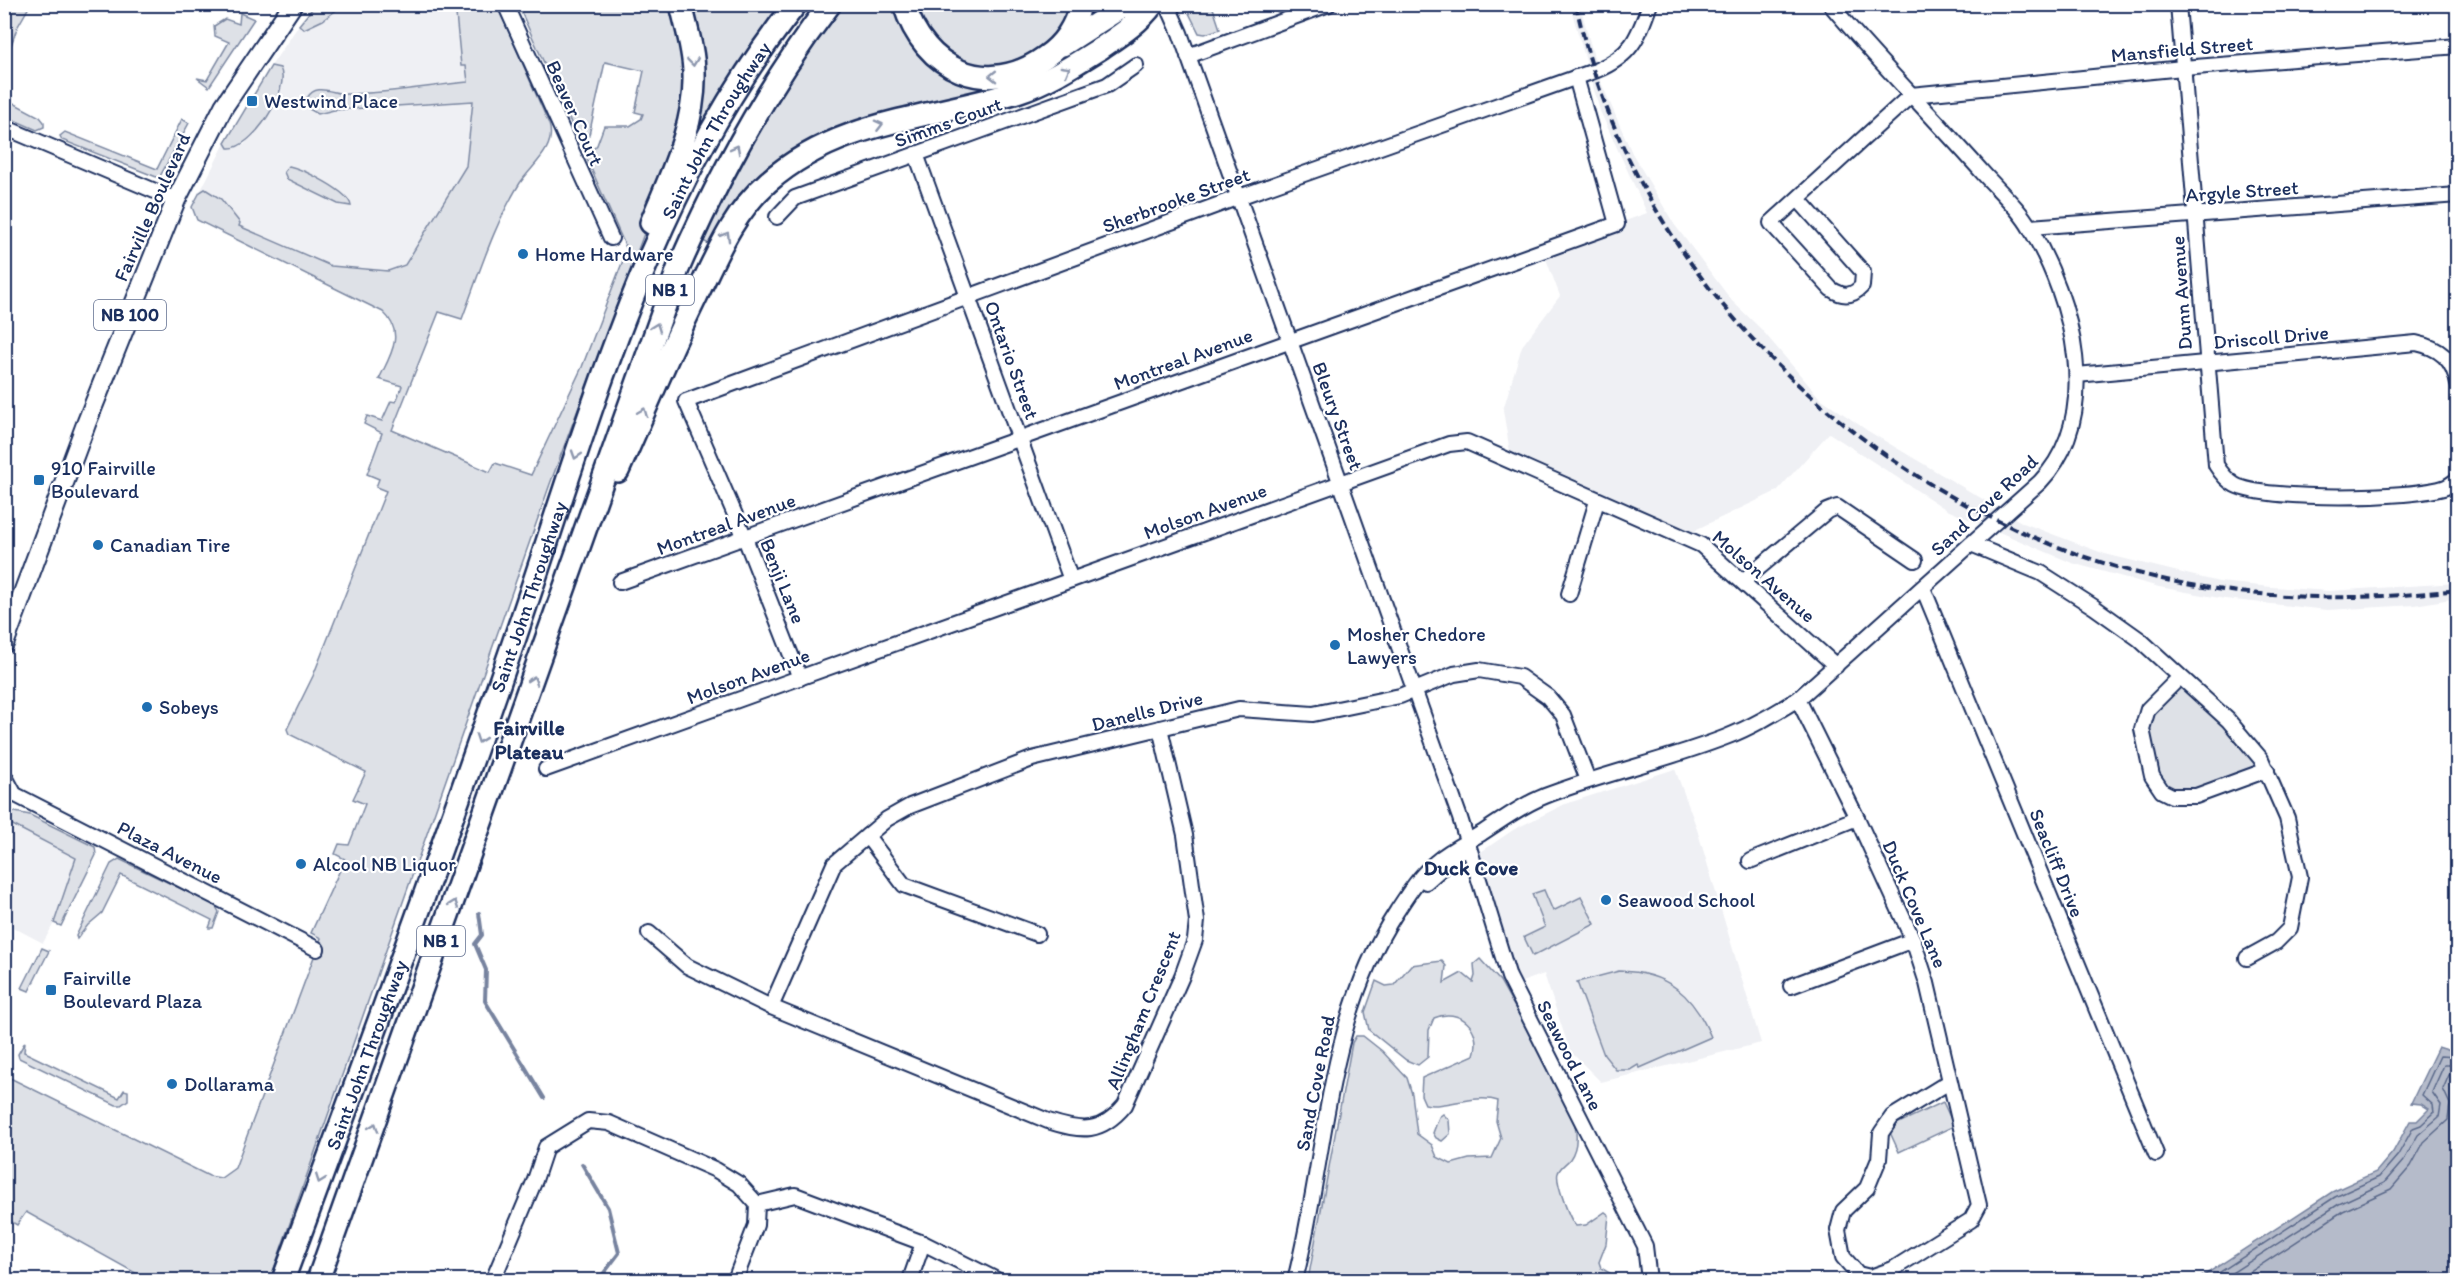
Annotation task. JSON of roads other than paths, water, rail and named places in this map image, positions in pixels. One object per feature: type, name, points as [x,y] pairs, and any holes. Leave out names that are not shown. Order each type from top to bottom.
[{"type":"highway","points":[[595,399],[638,255],[687,128],[694,73],[681,4]]},
{"type":"highway","name":"Saint John Throughway","points":[[283,1281],[476,752],[595,399],[650,257],[706,140],[747,73],[796,4]]},
{"type":"highway","name":"Saint John Throughway","points":[[318,1281],[678,269],[701,218],[754,115],[830,4]]},
{"type":"highway","points":[[904,4],[909,23],[935,57],[962,73],[995,77],[1010,75],[1035,65],[1119,9],[1132,4]]},
{"type":"highway","points":[[1055,50],[1070,31],[1080,4]]},
{"type":"highway","points":[[561,601],[657,377],[721,244],[755,195],[794,161],[830,141],[870,126],[1018,91],[1054,76],[1126,31],[1143,17],[1153,4]]},
{"type":"main road","name":"Fairville Boulevard","points":[[4,644],[86,424],[176,200],[224,106],[293,4]]},
{"type":"street","name":"Beaver Court","points":[[505,4],[611,238]]},
{"type":"street","name":"Bleury Street","points":[[1167,4],[1188,56],[1468,842]]},
{"type":"street","points":[[1188,56],[1329,4]]},
{"type":"street","name":"Sherbrooke Street","points":[[686,400],[1614,63],[1630,48],[1650,4]]},
{"type":"street","name":"Sand Cove Road","points":[[1295,1281],[1310,1218],[1347,1019],[1371,953],[1402,903],[1437,861],[1526,806],[1588,780],[1725,738],[1763,720],[1798,699],[2053,469],[2063,453],[2078,405],[2078,375],[2060,292],[2030,227],[1830,4]]},
{"type":"street","name":"Dunn Avenue","points":[[2178,4],[2216,465],[2223,476],[2236,486],[2286,494],[2345,496],[2424,491],[2445,487],[2457,479]]},
{"type":"street","name":"Mansfield Street","points":[[1911,95],[2183,68],[2457,46]]},
{"type":"street","name":"Simms Court","points":[[777,217],[795,198],[1107,85],[1136,65]]},
{"type":"street","name":"Montreal Avenue","points":[[620,582],[1617,224],[1576,77]]},
{"type":"street","points":[[1798,198],[1863,272],[1862,286],[1856,292],[1845,296],[1831,289],[1771,223],[1798,198],[1911,95]]},
{"type":"street","points":[[4,127],[176,200]]},
{"type":"street","name":"Ontario Street","points":[[916,154],[1071,580]]},
{"type":"street","name":"Argyle Street","points":[[2030,227],[2457,195]]},
{"type":"street","name":"Driscoll Drive","points":[[2078,375],[2416,343],[2432,346],[2442,352],[2450,362],[2457,384]]},
{"type":"street","name":"Benji Lane","points":[[686,400],[745,537],[800,678]]},
{"type":"street","name":"Molson Avenue","points":[[546,769],[1449,444],[1467,442],[1701,545],[1836,666]]},
{"type":"street","points":[[1569,594],[1597,501]]},
{"type":"street","points":[[1743,581],[1827,511],[1837,507],[1915,561]]},
{"type":"street","points":[[1971,544],[2041,573],[2139,639],[2228,720],[2261,759],[2287,818],[2300,877],[2290,928],[2276,942],[2247,958]]},
{"type":"street","name":"Seacliff Drive","points":[[1923,588],[2156,1154]]},
{"type":"street","name":"Danells Drive","points":[[771,1007],[834,864],[887,819],[910,806],[1032,759],[1239,709],[1313,714],[1400,696],[1414,688],[1454,674],[1479,670],[1520,678],[1548,697],[1563,715],[1588,780]]},
{"type":"street","points":[[2180,677],[2148,709],[2142,729],[2152,777],[2163,792],[2172,796],[2196,796],[2266,770]]},
{"type":"street","name":"Duck Cove Lane","points":[[1798,699],[1857,818],[1913,940],[1927,983],[1979,1205],[1971,1220],[1893,1269],[1870,1277],[1858,1274],[1843,1257],[1838,1230],[1843,1211],[1867,1188],[1879,1158],[1881,1133],[1892,1117],[1949,1082]]},
{"type":"street","name":"Allingham Crescent","points":[[649,933],[687,966],[771,1007],[1071,1129],[1097,1127],[1113,1119],[1125,1106],[1182,976],[1195,940],[1197,921],[1193,879],[1160,728]]},
{"type":"street","name":"Plaza Avenue","points":[[6,788],[317,950]]},
{"type":"street","points":[[1750,861],[1857,818]]},
{"type":"street","points":[[867,836],[904,885],[1037,934]]},
{"type":"street","name":"Seawood Lane","points":[[1468,842],[1509,977],[1645,1246],[1649,1281]]},
{"type":"street","points":[[1791,986],[1913,940]]},
{"type":"street","points":[[493,1281],[535,1180],[546,1147],[588,1121],[609,1123],[716,1170],[739,1184],[757,1204],[756,1225],[735,1281]]},
{"type":"street","points":[[757,1204],[795,1195],[923,1243],[997,1281]]},
{"type":"street","points":[[910,1281],[923,1243]]},
{"type":"water","points":[[2438,1047],[2457,1051],[2457,1280],[2197,1280],[2332,1192],[2376,1172],[2393,1152],[2410,1121],[2417,1121],[2429,1109],[2421,1104],[2411,1103]]},
{"type":"waterway","points":[[479,913],[482,935],[475,944],[486,970],[485,1001],[544,1098]]},
{"type":"waterway","points":[[582,1164],[608,1208],[619,1253],[601,1280]]},
{"type":"railway","points":[[1576,4],[1606,107],[1653,204],[1714,293],[1786,374],[1870,444],[1961,502],[2059,548],[2162,579],[2236,592],[2309,597],[2383,596],[2458,590]]},
{"type":"place","name":"Westwind Place","points":[[252,101]]},
{"type":"place","name":"Home Hardware","points":[[523,254]]},
{"type":"place","name":"910 Fairville Boulevard","points":[[39,480]]},
{"type":"place","name":"Canadian Tire","points":[[98,545]]},
{"type":"place","name":"Mosher Chedore Lawyers","points":[[1335,645]]},
{"type":"place","name":"Sobeys","points":[[147,707]]},
{"type":"place","name":"Alcool NB Liquor","points":[[301,864]]},
{"type":"place","name":"Seawood School","points":[[1606,900]]},
{"type":"place","name":"Fairville Boulevard Plaza","points":[[51,990]]},
{"type":"place","name":"Dollarama","points":[[172,1084]]},
{"type":"district","name":"Fairville Plateau","points":[[529,739]]},
{"type":"district","name":"Duck Cove","points":[[1471,867]]}]
